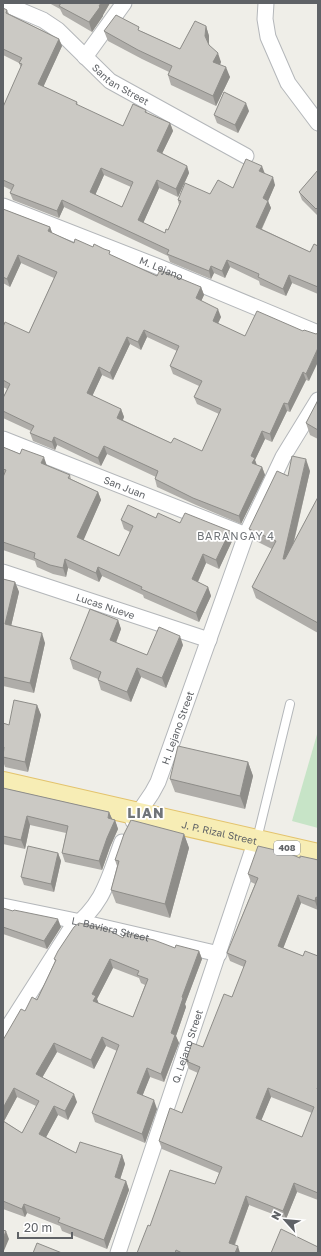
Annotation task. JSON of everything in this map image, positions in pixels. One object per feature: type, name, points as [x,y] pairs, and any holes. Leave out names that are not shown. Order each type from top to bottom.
[{"type":"main road","name":"J. P. Rizal Street","points":[[3,784],[318,855]]},
{"type":"street","name":"Santan Street","points":[[3,3],[43,20],[58,30],[110,81],[246,156]]},
{"type":"street","points":[[86,57],[124,3]]},
{"type":"street","points":[[266,3],[265,19],[268,37],[288,83],[318,123]]},
{"type":"street","name":"M. Lejano","points":[[3,206],[159,267],[318,333]]},
{"type":"street","name":"H. Lejano Street","points":[[3,1035],[70,930],[81,922],[98,903],[104,892],[123,838],[136,814],[152,793],[158,782],[246,535],[283,457],[318,400]]},
{"type":"street","name":"San Juan","points":[[3,439],[246,535]]},
{"type":"street","name":"Lucas Nueve","points":[[3,572],[209,640]]},
{"type":"street","name":"Q. Lejano Street","points":[[118,1253],[256,840]]},
{"type":"street","name":"L. Baviera Street","points":[[3,906],[81,922],[219,954]]},
{"type":"lane","points":[[256,840],[290,704]]},
{"type":"green space","points":[[318,731],[318,828],[292,821]]},
{"type":"building","points":[[61,3],[101,3],[99,6],[100,7],[89,22],[59,6]]},
{"type":"building","points":[[3,8],[7,10],[6,13],[59,39],[38,84],[123,126],[133,104],[146,110],[145,112],[170,123],[157,151],[187,166],[176,189],[157,180],[138,220],[165,233],[166,229],[168,230],[181,201],[178,200],[185,183],[210,194],[218,180],[233,188],[246,159],[262,166],[259,171],[273,177],[263,198],[268,201],[256,227],[310,252],[314,244],[318,246],[318,287],[289,275],[283,289],[258,277],[259,274],[227,260],[222,271],[211,266],[209,271],[167,254],[169,250],[62,200],[57,211],[10,193],[14,185],[3,180],[3,107],[22,64],[19,63],[22,58],[3,49]],"holes":[[[101,168],[133,182],[122,207],[90,192]]]},
{"type":"building","points":[[116,15],[139,27],[138,30],[180,49],[195,21],[206,26],[205,36],[209,45],[218,53],[213,62],[226,67],[213,96],[168,75],[172,66],[138,50],[104,31]]},
{"type":"building","points":[[224,92],[246,103],[235,125],[214,115]]},
{"type":"building","points":[[318,170],[318,207],[316,209],[299,192]]},
{"type":"building","points":[[3,209],[50,227],[48,231],[74,243],[75,239],[93,247],[94,244],[110,251],[109,254],[157,276],[160,270],[201,287],[196,298],[218,309],[213,321],[245,336],[257,311],[303,331],[316,334],[318,333],[318,348],[306,374],[303,372],[288,404],[284,403],[270,434],[262,431],[251,456],[255,458],[252,463],[262,467],[239,516],[193,498],[155,479],[158,471],[104,446],[98,458],[54,437],[52,442],[30,433],[34,426],[3,411],[3,398],[10,384],[3,380],[3,327],[5,322],[29,333],[57,272],[18,255],[7,279],[3,277]],"holes":[[[144,330],[179,346],[170,366],[202,381],[194,397],[221,409],[202,451],[174,438],[171,443],[117,418],[121,409],[87,393],[99,367],[110,373],[127,337],[138,342]]]},
{"type":"building","points":[[318,400],[318,430],[306,423]]},
{"type":"building","points":[[3,447],[20,454],[22,449],[44,457],[41,463],[70,475],[68,478],[98,492],[77,537],[119,556],[133,526],[121,520],[128,505],[156,518],[158,513],[180,523],[185,513],[230,531],[216,560],[203,554],[192,579],[208,587],[196,613],[141,589],[142,587],[98,567],[96,573],[65,559],[63,568],[50,565],[34,558],[35,553],[3,542],[3,477],[6,470],[3,469]]},
{"type":"building","points":[[292,456],[306,459],[283,559],[285,559],[318,497],[318,623],[252,587],[276,541],[249,529],[277,471],[288,476]]},
{"type":"building","points":[[3,579],[15,582],[5,624],[42,633],[30,683],[3,677]]},
{"type":"building","points":[[90,609],[118,620],[110,640],[147,655],[159,627],[180,636],[162,678],[137,668],[127,692],[98,680],[101,672],[70,659]]},
{"type":"building","points":[[14,700],[37,705],[25,762],[3,757],[3,723],[9,725]]},
{"type":"building","points":[[178,746],[248,762],[240,796],[170,779]]},
{"type":"building","points":[[3,788],[109,812],[108,818],[115,820],[99,861],[62,853],[68,826],[27,816],[21,840],[3,836]]},
{"type":"building","points":[[131,820],[184,834],[165,904],[111,890],[119,861],[115,860],[124,834]]},
{"type":"building","points":[[28,846],[58,853],[51,884],[21,877]]},
{"type":"building","points":[[258,846],[288,853],[300,858],[300,856],[318,860],[318,898],[316,897],[315,901],[298,895],[278,946],[303,956],[305,951],[318,956],[318,1193],[294,1183],[283,1211],[246,1196],[229,1243],[238,1246],[235,1253],[182,1253],[176,1250],[175,1253],[137,1253],[148,1225],[150,1226],[170,1170],[215,1184],[222,1167],[159,1141],[170,1108],[182,1113],[200,1067],[186,1061],[192,1043],[203,1047],[224,994],[232,997],[246,961],[227,953],[258,878],[248,874]],"holes":[[[268,1088],[314,1107],[302,1137],[256,1118]]]},
{"type":"building","points":[[3,908],[58,919],[44,941],[3,927]]},
{"type":"building","points":[[79,923],[107,929],[123,938],[125,933],[154,940],[175,948],[176,945],[199,951],[182,997],[183,998],[171,1033],[175,1035],[161,1074],[147,1068],[137,1093],[154,1100],[142,1134],[92,1113],[119,1045],[102,1037],[91,1060],[54,1043],[36,1074],[74,1094],[65,1111],[54,1106],[39,1134],[76,1153],[80,1142],[122,1155],[115,1177],[126,1181],[104,1240],[58,1222],[60,1218],[24,1204],[22,1209],[3,1201],[3,1121],[22,1133],[39,1101],[14,1088],[3,1108],[3,1040],[21,1009],[25,1011],[32,997],[37,1000],[56,960],[54,959],[58,951],[74,927]],"holes":[[[110,959],[139,971],[137,975],[148,979],[133,1017],[93,1001],[96,996],[92,994]]]},
{"type":"building","points":[[281,1229],[318,1247],[318,1253],[271,1253]]},
{"type":"building","points":[[3,1230],[6,1231],[3,1239]]},
{"type":"building","points":[[37,1243],[62,1253],[33,1253]]},
{"type":"district","name":"BARANGAY 4","points":[[236,536]]},
{"type":"district","name":"LIAN","points":[[146,813]]}]
